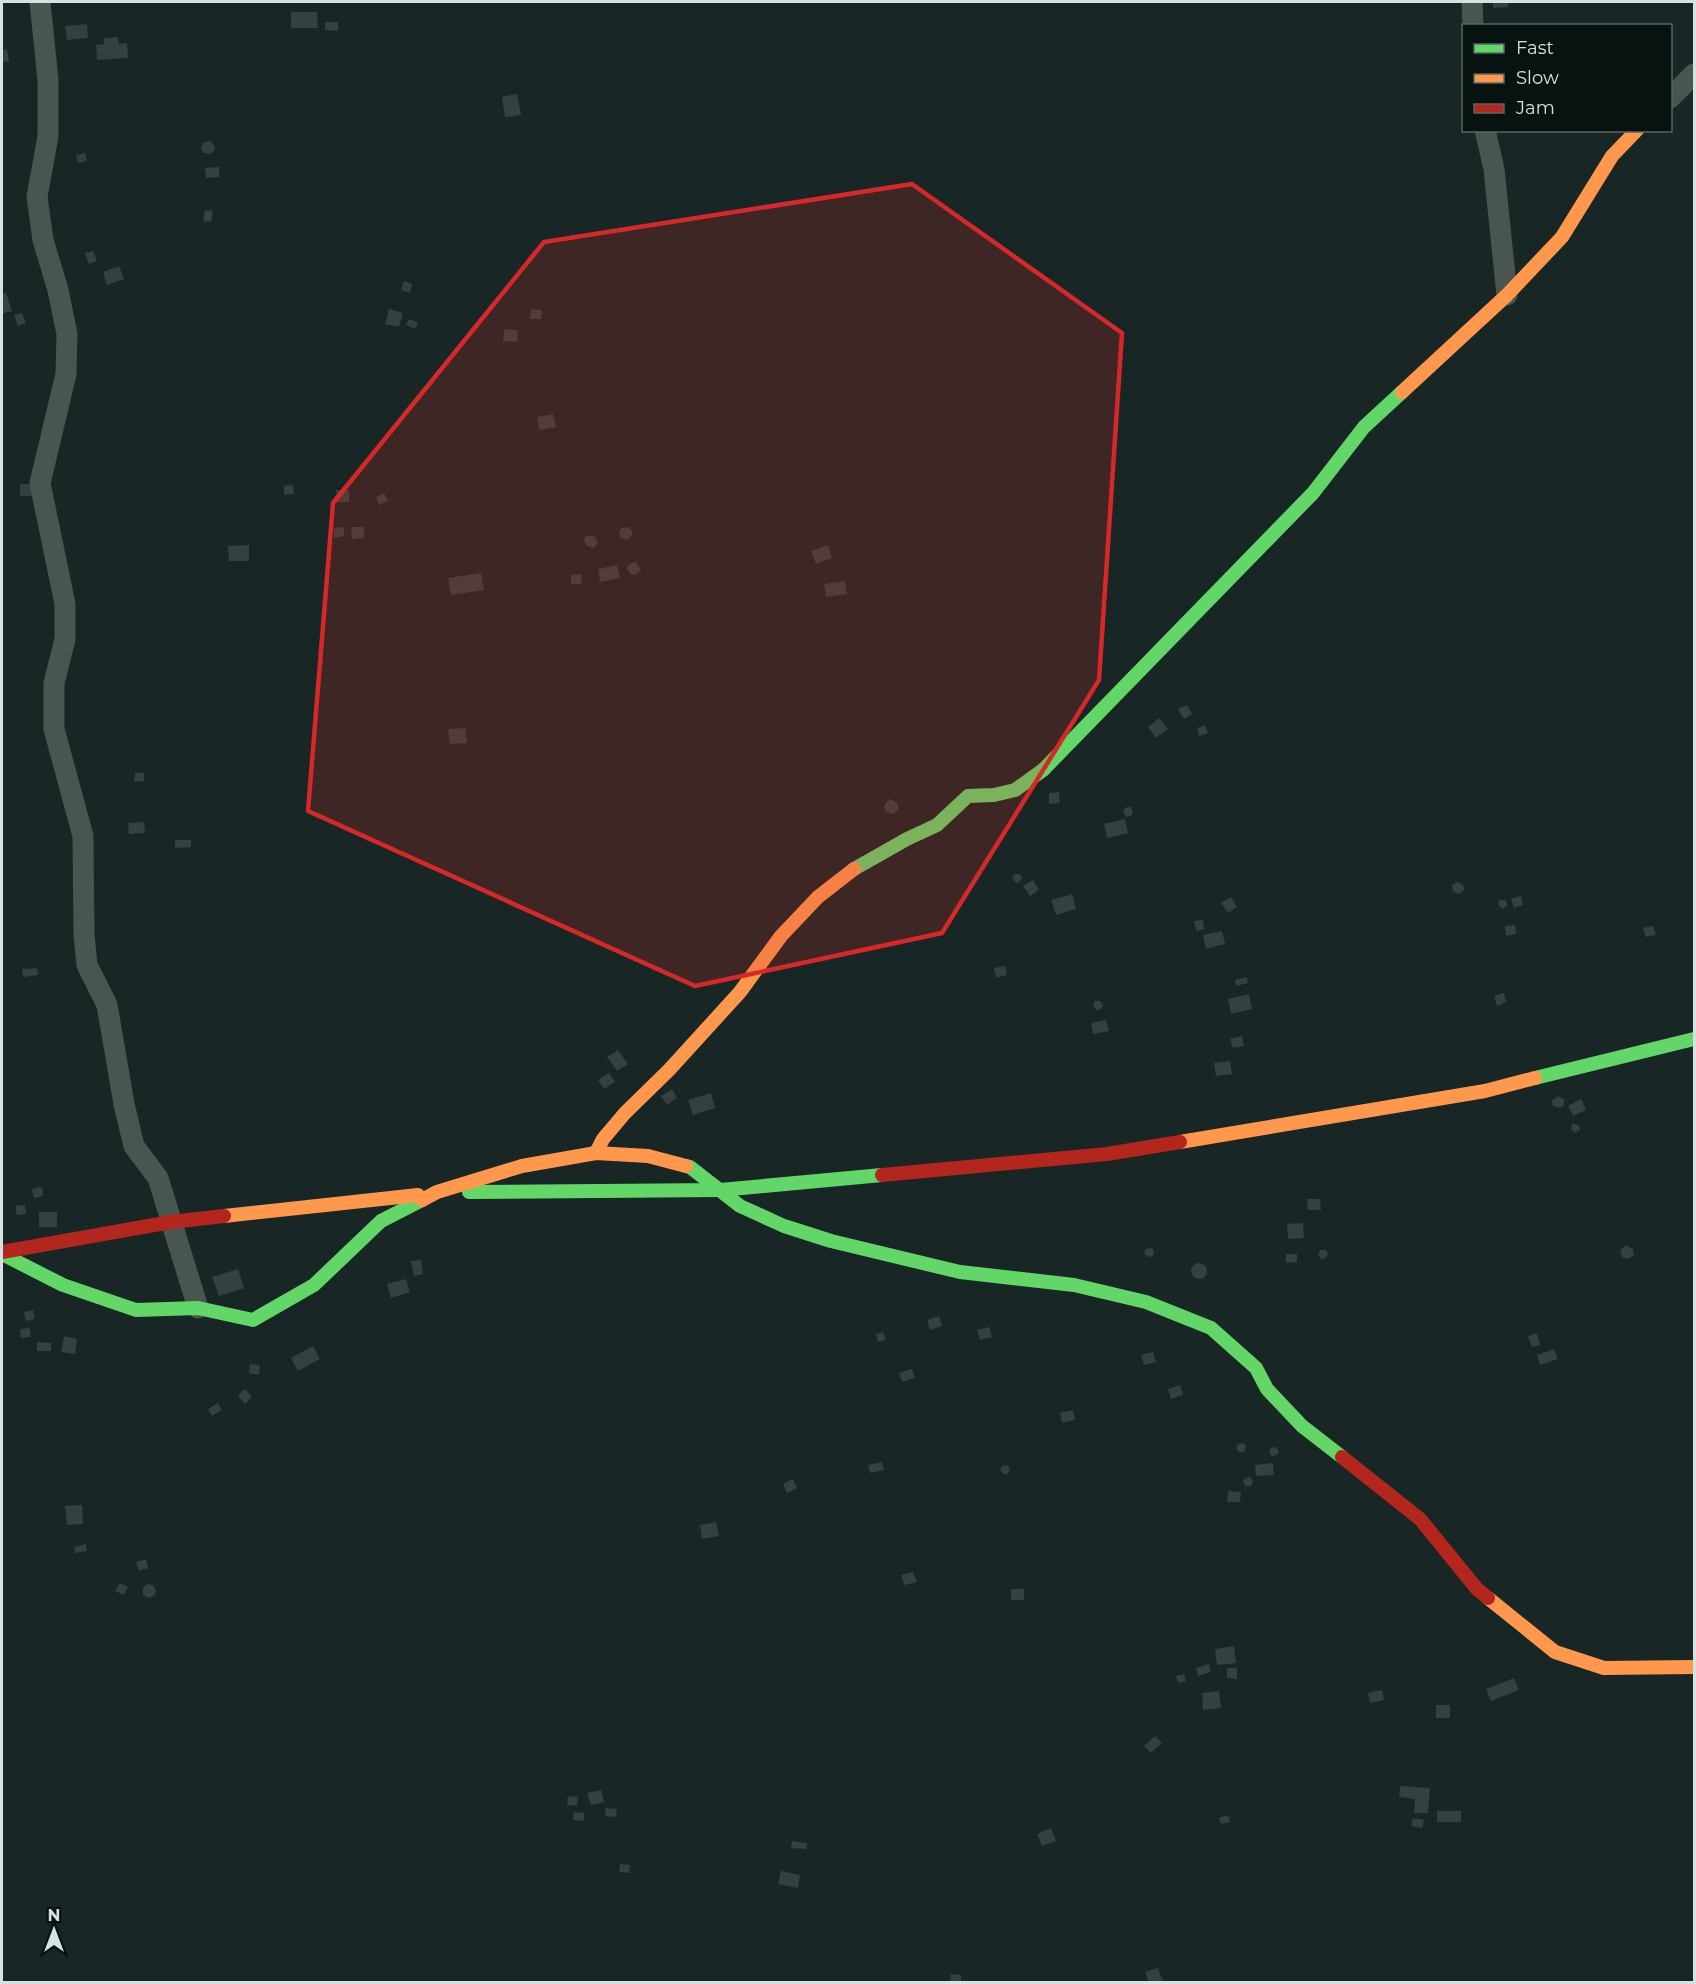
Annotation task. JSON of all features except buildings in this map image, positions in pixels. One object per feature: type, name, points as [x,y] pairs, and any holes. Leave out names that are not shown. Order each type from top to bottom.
[{"type":"street","points":[[40,2],[48,81],[48,136],[37,197],[43,240],[58,290],[67,334],[66,374],[40,483],[64,604],[64,639],[54,683],[54,729],[83,836],[84,935],[87,965],[107,1005],[124,1104],[134,1146],[158,1178],[198,1308]]},
{"type":"street","points":[[1472,2],[1473,24]]},
{"type":"street","points":[[1672,97],[1695,74]]},
{"type":"street","points":[[1485,132],[1494,169],[1507,295]]},
{"type":"street","points":[[596,1153],[603,1139],[625,1113],[685,1053],[740,992],[781,936],[818,897],[849,872],[937,825],[968,796],[994,795],[1015,790],[1042,770],[1312,493],[1364,427],[1507,295],[1562,237],[1612,156],[1635,132]]},
{"type":"street","points":[[2,1253],[171,1222],[437,1192],[720,1190],[1107,1154],[1485,1091],[1695,1039]]},
{"type":"street","points":[[2,1253],[63,1285],[136,1310],[198,1308],[253,1320],[314,1285],[381,1221],[437,1192],[522,1166],[596,1153],[648,1156],[690,1167],[740,1206],[784,1226],[831,1241],[960,1272],[1084,1287],[1146,1302],[1211,1328],[1256,1368],[1267,1389],[1302,1426],[1420,1519],[1478,1589],[1555,1652],[1604,1668],[1695,1667]]},
{"type":"highlighted area","points":[[912,184],[1122,333],[1099,680],[942,933],[695,986],[308,811],[333,503],[544,242]]},
{"type":"traffic: fast","points":[[854,869],[937,825],[968,796],[994,795],[1015,790],[1043,770],[1313,493],[1364,427],[1402,392]]},
{"type":"traffic: fast","points":[[1535,1078],[1694,1039]]},
{"type":"traffic: fast","points":[[686,1166],[740,1206],[784,1226],[831,1241],[960,1272],[1074,1285],[1146,1302],[1211,1328],[1256,1368],[1267,1389],[1302,1426],[1342,1457]]},
{"type":"traffic: fast","points":[[469,1192],[720,1190],[882,1175]]},
{"type":"traffic: fast","points":[[2,1254],[63,1285],[136,1310],[198,1308],[253,1320],[314,1285],[381,1221],[422,1200]]},
{"type":"traffic: slow","points":[[1402,392],[1507,295],[1562,237],[1612,156],[1635,132]]},
{"type":"traffic: slow","points":[[596,1153],[603,1139],[625,1113],[669,1070],[740,992],[781,936],[818,897],[854,869]]},
{"type":"traffic: slow","points":[[1180,1142],[1485,1091],[1535,1078]]},
{"type":"traffic: slow","points":[[422,1200],[437,1192],[522,1166],[596,1153],[648,1156],[686,1166]]},
{"type":"traffic: slow","points":[[224,1216],[418,1195]]},
{"type":"traffic: slow","points":[[1488,1598],[1555,1652],[1604,1668],[1694,1667]]},
{"type":"traffic: jam","points":[[882,1175],[1107,1154],[1180,1142]]},
{"type":"traffic: jam","points":[[2,1252],[171,1222],[224,1216]]},
{"type":"traffic: jam","points":[[1342,1457],[1420,1519],[1477,1589],[1488,1598]]}]
